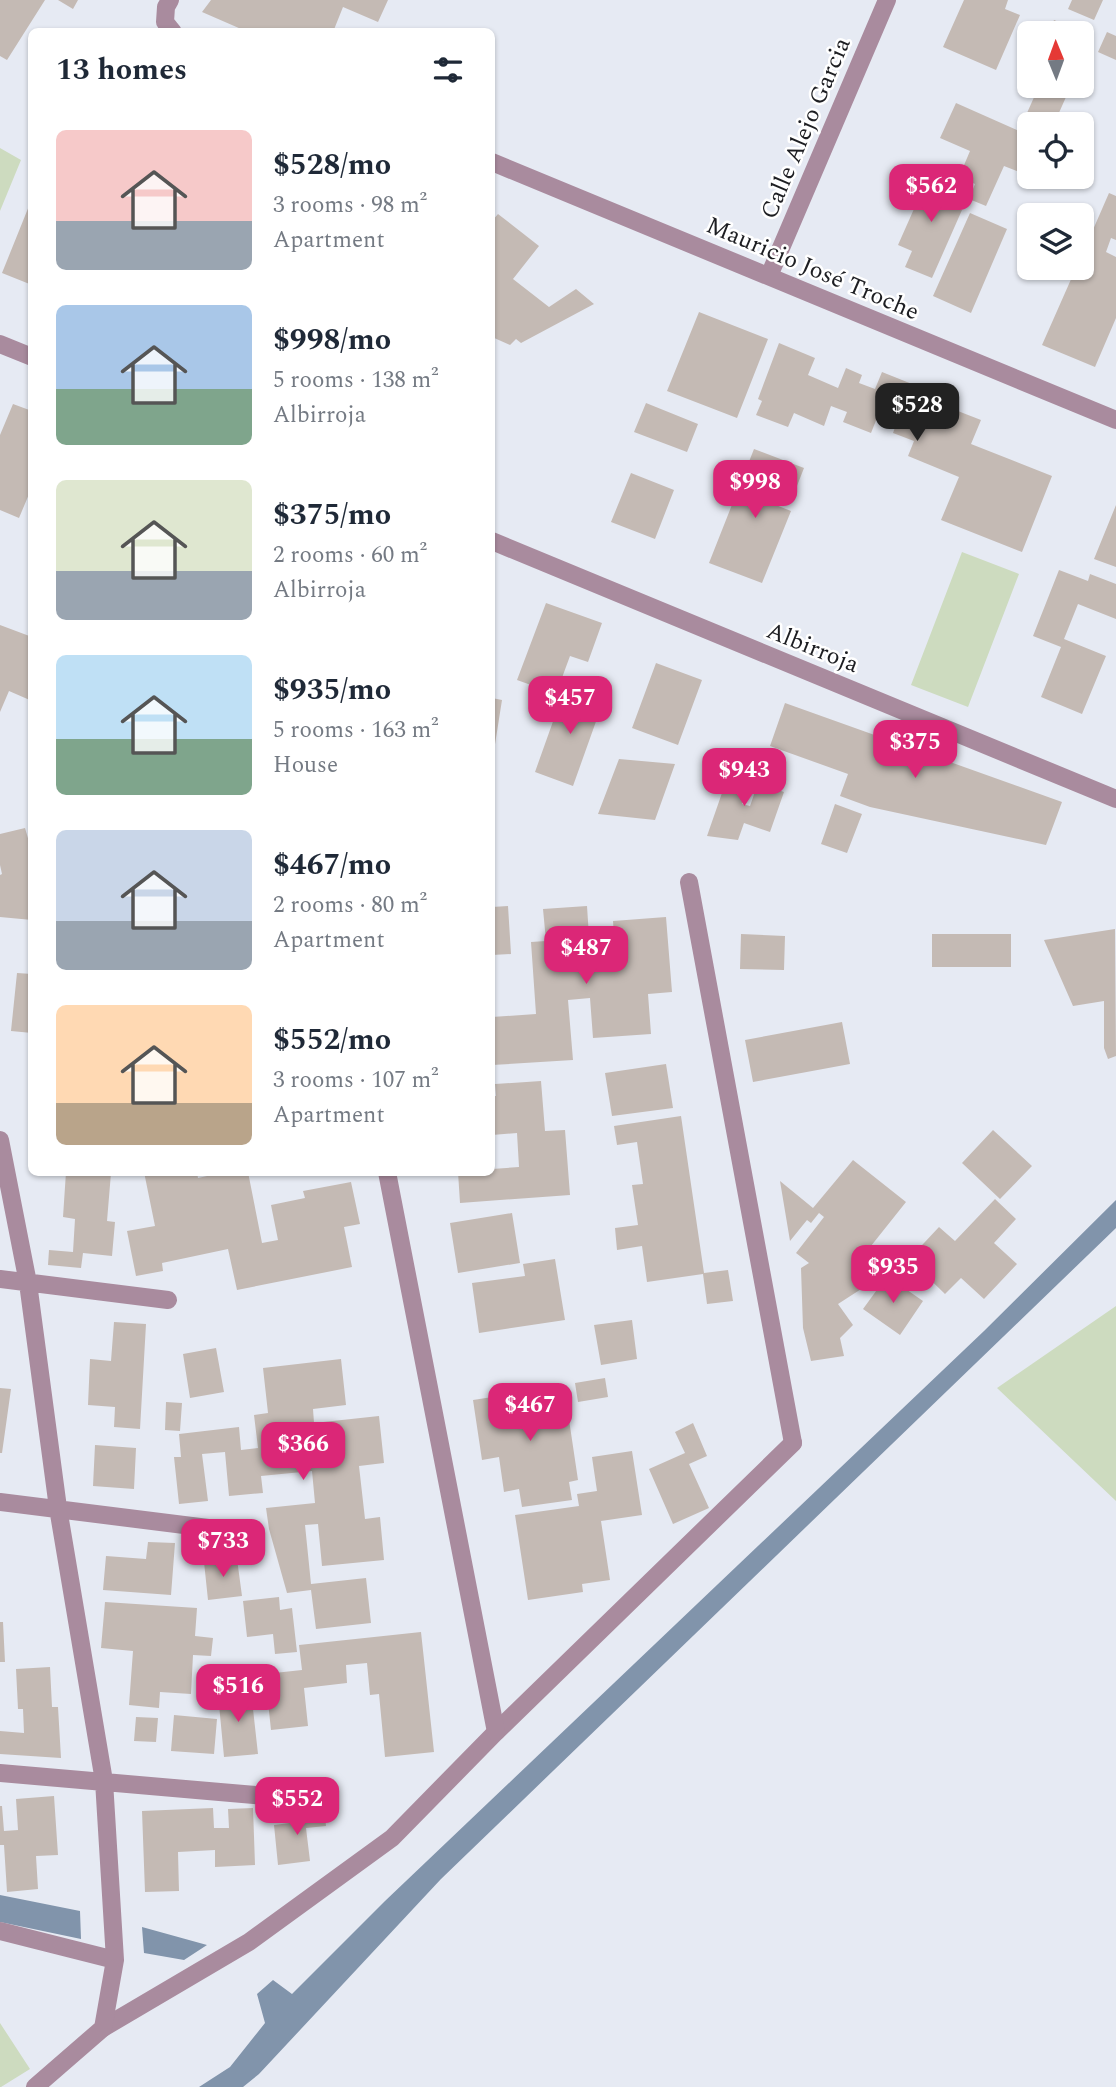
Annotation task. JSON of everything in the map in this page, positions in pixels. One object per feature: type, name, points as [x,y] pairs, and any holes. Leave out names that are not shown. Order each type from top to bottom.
[{"type":"street","points":[[170,0],[166,7],[165,22],[170,28]]},
{"type":"street","name":"Calle Alejo Garcia","points":[[769,276],[887,0]]},
{"type":"street","name":"Mauricio José Troche","points":[[495,163],[1116,420]]},
{"type":"street","points":[[0,344],[28,355]]},
{"type":"street","name":"Albirroja","points":[[495,542],[1116,799]]},
{"type":"street","points":[[34,2087],[103,2028],[249,1942],[392,1839],[496,1732],[793,1443],[690,882]]},
{"type":"street","points":[[0,1140],[28,1283],[58,1508],[104,1781],[115,1960],[103,2028]]},
{"type":"street","points":[[388,1176],[496,1732]]},
{"type":"street","points":[[0,1279],[168,1300]]},
{"type":"street","points":[[0,1502],[216,1529]]},
{"type":"street","points":[[0,1773],[278,1797]]},
{"type":"street","points":[[0,1931],[115,1960]]},
{"type":"green space","points":[[0,148],[21,160],[0,211]]},
{"type":"green space","points":[[962,552],[1019,574],[968,707],[911,685]]},
{"type":"green space","points":[[1116,1306],[1116,1501],[997,1388]]},
{"type":"green space","points":[[0,2023],[30,2069],[1,2087],[0,2087]]},
{"type":"water","points":[[1116,1200],[1116,1228],[441,1879],[259,2074],[243,2087],[199,2087],[230,2067],[265,2023],[257,1994],[273,1980],[292,1994],[385,1901],[984,1331]]},
{"type":"water","points":[[0,1895],[80,1911],[81,1939],[0,1922]]},
{"type":"water","points":[[142,1927],[207,1945],[184,1960],[144,1953]]},
{"type":"building","points":[[0,0],[45,0],[7,60],[0,56]]},
{"type":"building","points":[[58,0],[78,0],[73,9]]},
{"type":"building","points":[[211,0],[388,0],[378,22],[343,7],[335,28],[239,28],[202,12]]},
{"type":"building","points":[[964,0],[1008,0],[1005,9],[1020,15],[996,70],[943,47]]},
{"type":"building","points":[[1072,0],[1103,0],[1094,20],[1068,9]]},
{"type":"building","points":[[1107,32],[1116,36],[1116,60],[1098,52]]},
{"type":"building","points":[[1034,98],[1066,98],[1059,112],[1027,112]]},
{"type":"building","points":[[956,103],[1017,130],[1017,171],[1004,166],[986,206],[969,199],[975,184],[959,177],[970,151],[940,138]]},
{"type":"building","points":[[933,166],[957,176],[945,203],[962,210],[932,278],[905,267],[912,251],[898,245]]},
{"type":"building","points":[[1109,193],[1116,196],[1116,240],[1111,238],[1106,252],[1116,257],[1116,318],[1095,367],[1042,345],[1071,280],[1094,280],[1094,227]]},
{"type":"building","points":[[28,208],[28,283],[2,273]]},
{"type":"building","points":[[970,213],[1007,229],[971,313],[933,296]]},
{"type":"building","points":[[498,214],[539,246],[513,279],[549,307],[576,289],[594,304],[521,343],[516,339],[510,345],[495,338],[495,218]]},
{"type":"building","points":[[699,312],[768,339],[737,418],[667,391]]},
{"type":"building","points":[[779,343],[815,358],[808,375],[838,388],[846,368],[862,375],[859,383],[875,389],[882,372],[912,384],[909,392],[981,420],[971,444],[1052,476],[1022,552],[941,520],[959,477],[908,456],[914,441],[893,433],[898,419],[879,413],[871,433],[843,422],[847,412],[831,406],[824,426],[794,413],[788,427],[756,415],[762,401],[758,399]]},
{"type":"building","points":[[646,403],[698,424],[687,452],[634,432]]},
{"type":"building","points":[[13,404],[28,410],[28,497],[19,518],[0,510],[0,435]]},
{"type":"building","points":[[754,449],[804,468],[795,491],[760,477],[753,496],[791,511],[762,583],[709,563]]},
{"type":"building","points":[[631,473],[674,490],[655,539],[611,522]]},
{"type":"building","points":[[1116,505],[1116,567],[1094,559]]},
{"type":"building","points":[[1059,570],[1088,581],[1090,574],[1116,584],[1116,619],[1078,604],[1064,639],[1106,656],[1082,714],[1041,697],[1061,647],[1033,636]]},
{"type":"building","points":[[546,603],[602,623],[588,662],[570,656],[556,694],[517,680]]},
{"type":"building","points":[[0,625],[28,636],[28,699],[9,691],[0,712]]},
{"type":"building","points":[[656,663],[702,680],[678,745],[632,728]]},
{"type":"building","points":[[566,685],[604,699],[573,786],[535,772]]},
{"type":"building","points":[[495,699],[502,700],[495,744]]},
{"type":"building","points":[[785,703],[1062,802],[1046,845],[870,807],[840,796],[848,774],[770,746]]},
{"type":"building","points":[[619,759],[675,764],[655,820],[598,814]]},
{"type":"building","points":[[730,770],[751,778],[742,804],[750,806],[758,783],[784,792],[770,832],[744,823],[738,840],[707,836]]},
{"type":"building","points":[[835,804],[862,814],[847,853],[821,844]]},
{"type":"building","points":[[25,828],[28,838],[28,920],[0,917],[0,834]]},
{"type":"building","points":[[508,906],[511,954],[495,955],[495,907]]},
{"type":"building","points":[[587,906],[590,952],[615,950],[613,921],[666,917],[672,992],[648,994],[651,1034],[593,1038],[590,998],[568,1000],[573,1060],[495,1065],[495,1017],[536,1014],[531,942],[546,941],[543,909]]},
{"type":"building","points":[[1115,929],[1116,1056],[1108,1059],[1104,1048],[1104,1001],[1073,1006],[1044,940]]},
{"type":"building","points":[[741,934],[785,936],[784,970],[740,969]]},
{"type":"building","points":[[932,934],[1011,934],[1011,967],[932,967]]},
{"type":"building","points":[[17,973],[28,974],[28,1033],[11,1031]]},
{"type":"building","points":[[842,1022],[850,1064],[753,1082],[745,1040]]},
{"type":"building","points":[[666,1064],[673,1108],[612,1116],[605,1073]]},
{"type":"building","points":[[541,1081],[545,1131],[565,1130],[570,1195],[460,1203],[458,1176],[495,1176],[495,1169],[519,1167],[517,1133],[495,1135],[495,1084]]},
{"type":"building","points":[[681,1116],[704,1273],[728,1270],[733,1301],[707,1304],[703,1274],[647,1282],[642,1246],[617,1250],[615,1228],[638,1225],[632,1185],[643,1184],[637,1142],[617,1145],[614,1126]]},
{"type":"building","points":[[993,1130],[1032,1166],[1000,1199],[962,1163]]},
{"type":"building","points":[[853,1160],[906,1202],[867,1251],[889,1271],[838,1304],[853,1325],[840,1338],[844,1356],[811,1361],[803,1328],[801,1268],[809,1263],[796,1253],[824,1217],[819,1213],[811,1223],[807,1220],[790,1241],[780,1181],[813,1208]]},
{"type":"building","points":[[66,1176],[111,1176],[107,1221],[115,1222],[112,1256],[83,1253],[81,1268],[48,1265],[49,1250],[73,1252],[75,1219],[63,1217]]},
{"type":"building","points":[[145,1176],[249,1176],[262,1243],[278,1240],[271,1205],[305,1198],[303,1191],[351,1182],[360,1224],[344,1227],[352,1267],[237,1290],[228,1249],[162,1263],[163,1271],[136,1276],[127,1231],[155,1226]]},
{"type":"building","points":[[995,1199],[1016,1219],[994,1243],[1017,1264],[984,1299],[961,1278],[945,1294],[909,1259],[939,1227],[955,1241]]},
{"type":"building","points":[[512,1213],[520,1263],[458,1273],[450,1223]]},
{"type":"building","points":[[555,1259],[565,1320],[479,1333],[472,1283],[525,1276],[523,1264]]},
{"type":"building","points":[[887,1276],[923,1301],[900,1335],[863,1309]]},
{"type":"building","points":[[632,1320],[637,1359],[601,1365],[594,1325]]},
{"type":"building","points":[[114,1322],[146,1324],[140,1429],[114,1427],[115,1407],[88,1405],[90,1359],[111,1361]]},
{"type":"building","points":[[216,1348],[224,1392],[190,1398],[183,1354]]},
{"type":"building","points":[[341,1359],[346,1405],[313,1409],[314,1423],[379,1416],[384,1463],[359,1466],[365,1519],[380,1517],[384,1560],[322,1566],[318,1524],[305,1525],[311,1584],[366,1578],[371,1623],[316,1629],[311,1590],[287,1593],[269,1529],[266,1508],[315,1503],[312,1471],[261,1476],[263,1493],[229,1496],[225,1452],[202,1454],[208,1501],[179,1504],[174,1457],[181,1457],[179,1434],[239,1427],[241,1450],[258,1448],[254,1415],[268,1413],[263,1368]]},
{"type":"building","points":[[605,1378],[608,1397],[578,1402],[575,1383]]},
{"type":"building","points":[[564,1386],[578,1480],[569,1482],[572,1500],[522,1507],[519,1489],[504,1492],[499,1457],[482,1460],[473,1400]]},
{"type":"building","points":[[0,1388],[11,1389],[2,1453],[0,1453]]},
{"type":"building","points":[[166,1402],[182,1403],[180,1431],[165,1430]]},
{"type":"building","points":[[693,1423],[707,1456],[689,1464],[709,1508],[673,1524],[649,1469],[685,1453],[675,1432]]},
{"type":"building","points":[[95,1445],[136,1448],[134,1489],[93,1486]]},
{"type":"building","points":[[632,1451],[642,1515],[601,1521],[610,1580],[582,1584],[583,1592],[528,1600],[515,1515],[579,1506],[577,1494],[597,1491],[592,1457]]},
{"type":"building","points":[[148,1542],[175,1543],[171,1595],[103,1590],[106,1556],[146,1559]]},
{"type":"building","points":[[237,1559],[242,1596],[208,1600],[204,1562]]},
{"type":"building","points":[[279,1597],[280,1610],[292,1608],[297,1652],[275,1654],[273,1634],[247,1637],[243,1601]]},
{"type":"building","points":[[105,1602],[197,1608],[195,1636],[213,1638],[211,1656],[193,1655],[191,1694],[160,1692],[159,1708],[129,1705],[133,1651],[101,1648]]},
{"type":"building","points":[[0,1622],[3,1622],[5,1662],[0,1662]]},
{"type":"building","points":[[421,1632],[434,1752],[385,1757],[379,1694],[370,1695],[367,1663],[346,1665],[347,1683],[304,1688],[308,1726],[271,1730],[265,1674],[302,1670],[299,1645]]},
{"type":"building","points":[[50,1667],[52,1707],[58,1707],[61,1758],[0,1754],[0,1731],[24,1733],[23,1709],[18,1709],[16,1669]]},
{"type":"building","points":[[251,1691],[258,1754],[224,1757],[218,1694]]},
{"type":"building","points":[[174,1715],[217,1719],[214,1754],[171,1751]]},
{"type":"building","points":[[136,1717],[158,1718],[156,1742],[134,1741]]},
{"type":"building","points":[[54,1796],[58,1855],[36,1856],[38,1889],[7,1892],[4,1845],[0,1845],[0,1806],[4,1831],[18,1830],[16,1799]]},
{"type":"building","points":[[324,1807],[326,1826],[306,1828],[310,1861],[278,1865],[274,1825],[306,1821],[304,1809]]},
{"type":"building","points":[[213,1808],[214,1828],[229,1828],[228,1809],[253,1808],[255,1865],[215,1867],[215,1850],[178,1852],[179,1891],[145,1892],[142,1811]]}]
